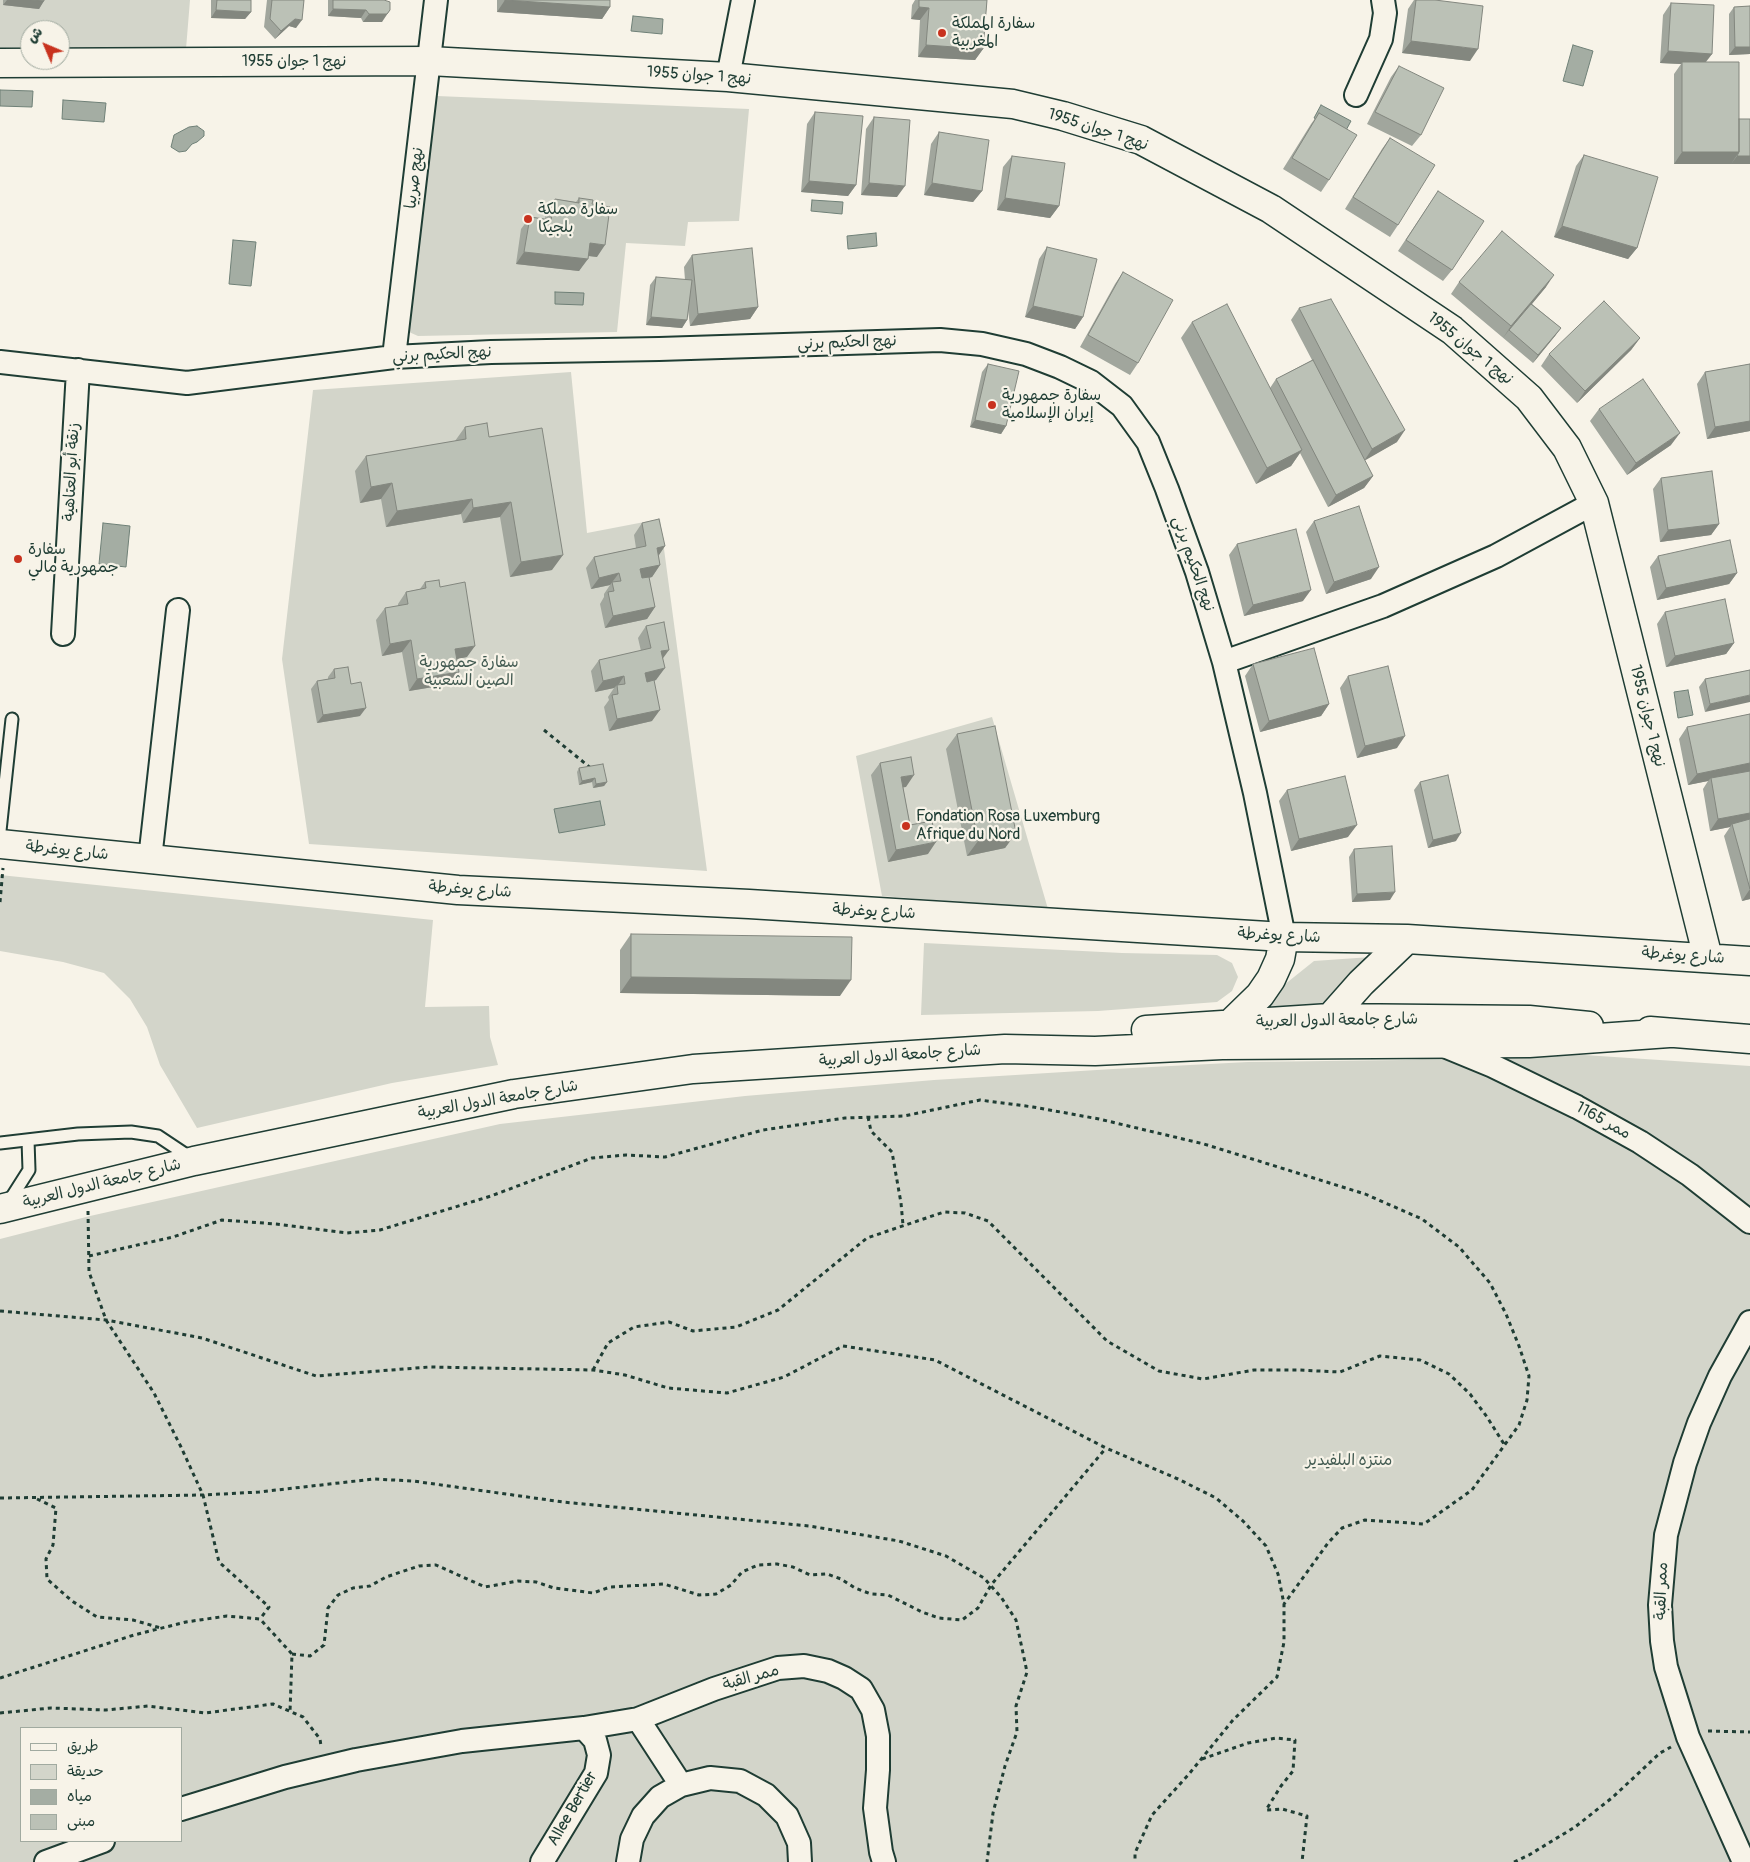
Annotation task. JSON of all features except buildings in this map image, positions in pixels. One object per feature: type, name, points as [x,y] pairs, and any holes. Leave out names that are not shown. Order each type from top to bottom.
[{"type":"street","name":"نهج صربيا","points":[[394,357],[436,0]]},
{"type":"street","points":[[728,77],[743,0]]},
{"type":"street","points":[[1356,95],[1381,39],[1385,13],[1383,0]]},
{"type":"street","name":"نهج 1 جوان 1955","points":[[0,63],[429,61],[728,77],[1013,104],[1063,116],[1141,140],[1271,209],[1452,330],[1529,398],[1566,448],[1594,503],[1708,958]]},
{"type":"street","name":"نهج الحكيم برني","points":[[0,362],[187,383],[394,357],[491,352],[940,340],[982,344],[1026,354],[1060,366],[1091,382],[1122,406],[1148,442],[1167,489],[1197,572],[1224,662],[1255,793],[1284,937]]},
{"type":"street","name":"زنقة أبو العتاهية","points":[[63,634],[78,370]]},
{"type":"street","points":[[1224,662],[1383,606],[1496,556],[1594,503]]},
{"type":"street","points":[[150,859],[178,610]]},
{"type":"street","name":"شارع يوغرطة","points":[[0,844],[458,890],[749,904],[1284,937],[1407,939],[1750,961]]},
{"type":"street","points":[[1208,1046],[1260,995],[1271,980],[1280,959],[1284,937]]},
{"type":"street","points":[[1296,1045],[1330,1018],[1361,983],[1407,939]]},
{"type":"street","name":"شارع جامعة الدول العربية","points":[[1006,1049],[1102,1034],[1330,1018],[1529,1020],[1750,1039]]},
{"type":"street","name":"شارع جامعة الدول العربية","points":[[3,1208],[194,1161],[514,1094],[684,1070],[1006,1049],[1095,1050],[1208,1046],[1529,1043],[1669,1033]]},
{"type":"street","name":"ممر 1165","points":[[1442,1045],[1577,1106],[1640,1142],[1690,1175],[1750,1222]]},
{"type":"street","name":"ممر القبة","points":[[1744,1862],[1688,1737],[1666,1667],[1660,1605],[1666,1535],[1685,1463],[1699,1423],[1720,1376],[1750,1322]]},
{"type":"street","name":"ممر القبة","points":[[182,1809],[285,1776],[389,1754],[462,1742],[584,1728],[638,1719],[714,1688],[778,1668],[804,1666],[828,1670],[844,1678],[861,1689],[873,1710],[878,1736],[876,1808],[881,1852],[884,1862]]},
{"type":"street","points":[[638,1719],[681,1785]]},
{"type":"street","name":"Allee Bertier","points":[[542,1862],[596,1773],[599,1755],[595,1740],[584,1728]]},
{"type":"street","points":[[628,1862],[632,1839],[643,1816],[660,1798],[681,1785],[710,1778],[740,1781],[766,1794],[787,1816],[799,1843],[800,1862]]},
{"type":"street","points":[[46,1862],[100,1842]]},
{"type":"lane","points":[[0,831],[12,719]]},
{"type":"lane","points":[[0,1143],[78,1134],[130,1132],[158,1136],[194,1161]]},
{"type":"lane","points":[[3,1208],[28,1170],[28,1140]]},
{"type":"path","points":[[544,730],[593,769]]},
{"type":"path","points":[[0,902],[1,893]]},
{"type":"path","points":[[89,1256],[173,1237],[222,1220],[276,1224],[347,1233],[380,1230],[491,1196],[592,1158],[626,1155],[665,1157],[763,1130],[845,1118],[904,1116],[980,1100],[1099,1119],[1204,1144],[1365,1194],[1422,1219],[1459,1247],[1490,1284],[1506,1314],[1529,1376],[1527,1400],[1518,1424],[1472,1490],[1424,1524],[1365,1520],[1342,1528],[1328,1543],[1284,1604]]},
{"type":"path","points":[[868,1117],[871,1130],[892,1152],[901,1203],[902,1225]]},
{"type":"path","points":[[83,1188],[90,1216],[89,1272],[106,1320],[154,1393],[181,1447],[203,1495],[219,1562],[269,1606],[260,1619]]},
{"type":"path","points":[[593,1370],[608,1343],[634,1327],[669,1322],[693,1331],[736,1327],[778,1310],[867,1238],[944,1212],[965,1214],[988,1221],[1107,1341],[1159,1371],[1203,1379],[1254,1370],[1340,1372],[1380,1356],[1420,1360],[1449,1374],[1470,1394],[1504,1444]]},
{"type":"path","points":[[0,1310],[106,1320],[202,1338],[316,1376],[429,1367],[593,1370],[625,1375],[668,1388],[727,1392],[784,1377],[843,1346],[936,1360],[1106,1448],[1178,1479],[1216,1498],[1243,1521],[1266,1546],[1278,1574],[1284,1604],[1284,1642],[1277,1676],[1233,1720],[1152,1815],[1135,1853],[1135,1862]]},
{"type":"path","points":[[0,1678],[134,1635],[186,1622],[227,1616],[260,1619],[292,1654],[310,1656],[324,1645],[328,1608],[338,1595],[353,1588],[370,1586],[386,1577],[419,1566],[436,1565],[485,1587],[518,1581],[536,1582],[554,1588],[593,1593],[610,1587],[664,1584],[699,1595],[716,1594],[731,1585],[742,1572],[758,1564],[777,1564],[793,1567],[810,1575],[827,1574],[855,1588],[871,1594],[888,1595],[922,1612],[939,1618],[962,1620],[978,1608],[991,1585],[1106,1448]]},
{"type":"path","points":[[0,1498],[203,1495],[260,1492],[374,1479],[413,1481],[563,1502],[809,1526],[899,1541],[946,1556],[984,1578],[1016,1620],[1027,1672],[1016,1706],[1017,1732],[1004,1766],[994,1813],[987,1862]]},
{"type":"path","points":[[35,1498],[56,1508],[53,1545],[46,1559],[47,1579],[72,1601],[97,1617],[133,1620],[161,1628]]},
{"type":"path","points":[[290,1712],[292,1654]]},
{"type":"path","points":[[0,1713],[51,1708],[106,1710],[148,1706],[205,1713],[273,1704],[303,1717],[320,1739],[324,1767]]},
{"type":"path","points":[[1514,1862],[1530,1855],[1575,1827],[1614,1797],[1660,1753],[1688,1737],[1712,1730],[1750,1732]]},
{"type":"path","points":[[1200,1760],[1248,1743],[1276,1738],[1295,1740],[1293,1772],[1281,1786],[1266,1810],[1282,1809],[1307,1816],[1302,1862]]},
{"type":"green space","points":[[0,0],[190,0],[186,49],[70,47],[70,20],[20,20],[20,47],[0,48]]},
{"type":"green space","points":[[437,96],[749,109],[739,221],[688,222],[685,246],[626,243],[617,332],[418,336],[409,332],[406,324]]},
{"type":"green space","name":"سفارة جمهورية الصين الشعبية","points":[[571,372],[587,533],[660,519],[707,871],[309,844],[282,659],[313,390]]},
{"type":"green space","points":[[992,717],[1048,909],[882,896],[856,756]]},
{"type":"green space","points":[[0,875],[433,920],[425,1007],[489,1006],[490,1037],[498,1065],[392,1083],[197,1128],[160,1065],[147,1027],[130,999],[104,973],[63,962],[0,951]]},
{"type":"green space","points":[[924,943],[1122,953],[1217,955],[1232,963],[1238,977],[1232,991],[1217,1002],[1098,1011],[921,1015]]},
{"type":"green space","points":[[1371,957],[1353,971],[1319,1010],[1261,1011],[1284,985],[1314,961]]},
{"type":"green space","name":"منتزه البلفيدير","points":[[1539,1052],[1750,1066],[1750,1862],[0,1862],[0,1239],[90,1216],[500,1124],[745,1096],[934,1080],[1248,1062],[1405,1060]]},
{"type":"water","points":[[633,16],[663,19],[662,34],[631,31]]},
{"type":"water","points":[[1573,45],[1593,51],[1583,86],[1563,81]]},
{"type":"water","points":[[0,90],[33,91],[32,107],[0,106]]},
{"type":"water","points":[[63,100],[106,103],[104,122],[62,119]]},
{"type":"water","points":[[1321,105],[1351,121],[1344,134],[1314,118]]},
{"type":"water","points":[[197,126],[204,131],[204,136],[192,144],[186,151],[179,152],[171,147],[174,135],[189,127]]},
{"type":"water","points":[[812,200],[843,202],[842,214],[811,211]]},
{"type":"water","points":[[876,233],[877,246],[848,249],[847,236]]},
{"type":"water","points":[[233,240],[256,242],[251,286],[229,284]]},
{"type":"water","points":[[555,292],[584,293],[583,305],[555,304]]},
{"type":"water","points":[[103,523],[130,526],[126,567],[99,564]]},
{"type":"water","points":[[1688,690],[1693,715],[1678,718],[1674,692]]},
{"type":"water","points":[[600,801],[605,825],[559,833],[554,809]]},
{"type":"place","name":"سفارة المملكة المغربية","points":[[942,33]]},
{"type":"place","name":"سفارة مملكة بلجيكا","points":[[528,219]]},
{"type":"place","name":"سفارة جمهورية إيران الإسلامية","points":[[992,405]]},
{"type":"place","name":"سفارة جمهورية مالي","points":[[18,559]]},
{"type":"place","name":"Fondation Rosa Luxemburg Afrique du Nord","points":[[906,826]]}]
